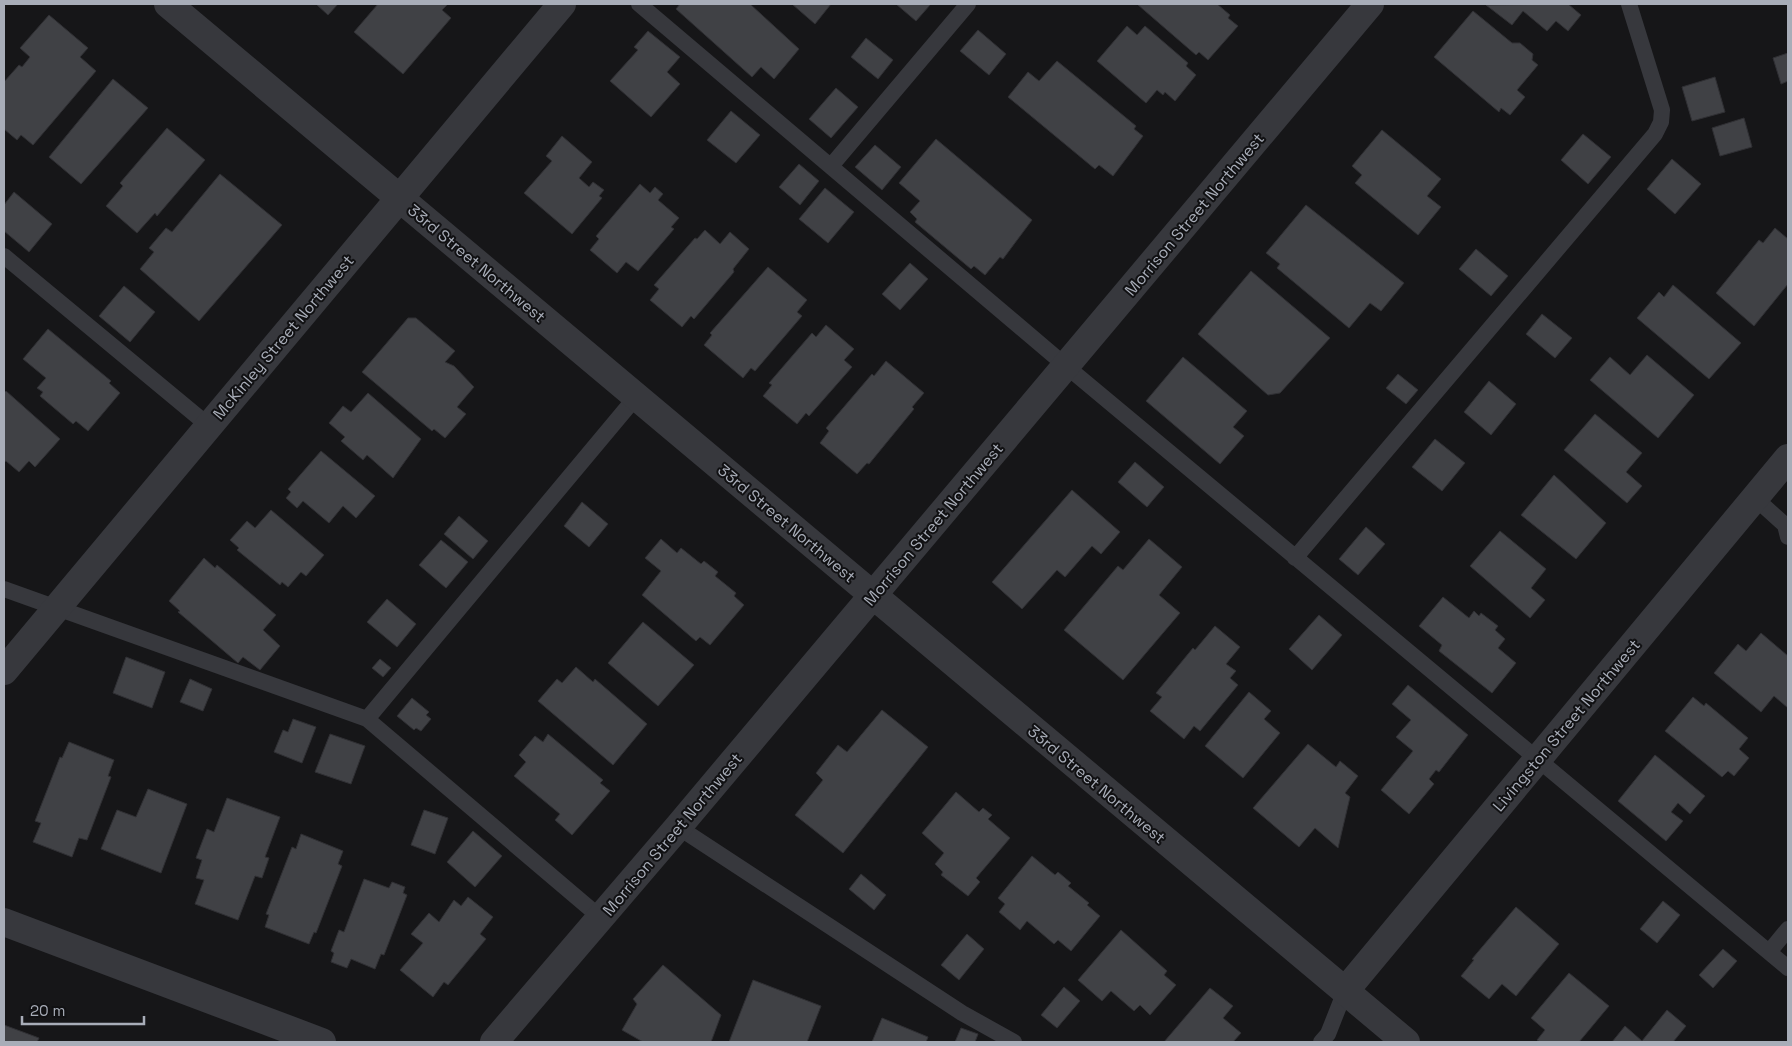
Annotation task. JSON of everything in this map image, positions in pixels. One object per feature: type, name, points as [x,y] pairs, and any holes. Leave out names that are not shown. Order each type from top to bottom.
[{"type":"street","name":"33rd Street Northwest","points":[[168,4],[1344,992],[1406,1042]]},
{"type":"street","name":"McKinley Street Northwest","points":[[4,671],[562,4]]},
{"type":"street","name":"Morrison Street Northwest","points":[[494,1042],[874,596],[1370,4]]},
{"type":"street","name":"Livingston Street Northwest","points":[[1344,992],[1788,458]]},
{"type":"street","points":[[4,922],[322,1042]]},
{"type":"lane","points":[[639,4],[1066,366],[1788,968]]},
{"type":"lane","points":[[831,166],[968,4]]},
{"type":"lane","points":[[1295,558],[1655,134],[1661,122],[1662,110],[1629,4]]},
{"type":"lane","points":[[4,256],[209,426]]},
{"type":"lane","points":[[367,719],[636,397]]},
{"type":"lane","points":[[1755,498],[1785,525],[1788,536]]},
{"type":"lane","points":[[4,589],[367,719],[601,918]]},
{"type":"lane","points":[[678,827],[962,1013],[1014,1042]]},
{"type":"lane","points":[[1769,952],[1788,929]]},
{"type":"lane","points":[[1320,1042],[1328,1034],[1344,992]]},
{"type":"building","points":[[316,4],[338,4],[328,15]]},
{"type":"building","points":[[378,4],[448,4],[442,10],[451,18],[403,74],[354,32]]},
{"type":"building","points":[[680,4],[750,4],[799,49],[774,79],[761,67],[752,77],[676,9]]},
{"type":"building","points":[[792,4],[831,4],[815,24]]},
{"type":"building","points":[[896,4],[929,4],[930,5],[916,21]]},
{"type":"building","points":[[1137,4],[1217,4],[1230,15],[1228,18],[1238,26],[1208,60],[1199,52],[1196,55]]},
{"type":"building","points":[[1568,4],[1581,15],[1568,31],[1556,21],[1547,31],[1523,11],[1512,25],[1486,5]]},
{"type":"building","points":[[1473,11],[1512,43],[1520,43],[1533,54],[1532,60],[1538,65],[1517,90],[1525,97],[1510,115],[1501,108],[1499,112],[1434,57]]},
{"type":"building","points":[[49,15],[88,48],[80,57],[96,71],[33,145],[21,135],[17,140],[4,129],[4,82],[19,65],[22,67],[30,57],[20,48]]},
{"type":"building","points":[[1127,26],[1137,35],[1145,26],[1188,63],[1186,66],[1196,75],[1175,101],[1165,92],[1163,95],[1157,90],[1146,103],[1097,61]]},
{"type":"building","points":[[978,30],[1006,54],[989,75],[960,51]]},
{"type":"building","points":[[648,31],[680,57],[667,72],[680,84],[651,117],[610,81],[638,50],[634,47]]},
{"type":"building","points":[[866,38],[893,60],[878,79],[851,57]]},
{"type":"building","points":[[1788,53],[1788,81],[1781,84],[1773,58]]},
{"type":"building","points":[[1057,61],[1136,126],[1134,129],[1143,136],[1113,176],[1099,165],[1095,169],[1008,97],[1028,72],[1039,81]]},
{"type":"building","points":[[1715,77],[1725,112],[1692,121],[1682,87]]},
{"type":"building","points":[[113,79],[148,108],[81,184],[49,157]]},
{"type":"building","points":[[836,88],[858,107],[831,138],[809,119]]},
{"type":"building","points":[[731,111],[760,135],[736,163],[707,140]]},
{"type":"building","points":[[1744,118],[1752,147],[1720,156],[1712,128]]},
{"type":"building","points":[[167,128],[205,160],[157,216],[155,213],[137,233],[106,206],[123,186],[120,183]]},
{"type":"building","points":[[1382,130],[1441,179],[1427,196],[1441,207],[1418,235],[1355,183],[1362,175],[1352,166]]},
{"type":"building","points":[[1583,134],[1611,157],[1588,184],[1561,160]]},
{"type":"building","points":[[562,136],[592,162],[579,178],[589,187],[593,182],[604,190],[599,196],[602,198],[572,234],[524,193],[552,161],[546,156]]},
{"type":"building","points":[[936,139],[1032,220],[1003,259],[1000,257],[985,275],[974,266],[971,269],[915,222],[917,219],[910,212],[920,201],[899,183]]},
{"type":"building","points":[[875,145],[901,167],[882,190],[855,167]]},
{"type":"building","points":[[1672,159],[1701,184],[1675,214],[1647,189]]},
{"type":"building","points":[[799,164],[819,181],[800,205],[779,187]]},
{"type":"building","points":[[220,174],[282,225],[199,321],[140,269],[154,252],[149,248],[166,228],[172,232]]},
{"type":"building","points":[[640,184],[650,193],[655,187],[663,194],[658,200],[679,218],[671,227],[674,229],[638,271],[626,262],[617,273],[590,250],[599,239],[596,236]]},
{"type":"building","points":[[825,188],[854,212],[828,243],[799,219]]},
{"type":"building","points":[[14,192],[52,224],[29,252],[4,231],[4,205]]},
{"type":"building","points":[[1306,205],[1404,283],[1381,311],[1370,303],[1349,328],[1277,268],[1280,264],[1266,253]]},
{"type":"building","points":[[1775,228],[1788,239],[1788,284],[1754,326],[1716,293],[1759,240],[1763,243]]},
{"type":"building","points":[[705,230],[720,244],[730,232],[749,249],[733,269],[734,272],[694,319],[691,316],[682,327],[650,300],[659,289],[654,285],[695,238],[697,239]]},
{"type":"building","points":[[1476,249],[1508,276],[1491,296],[1459,269]]},
{"type":"building","points":[[910,263],[928,279],[900,310],[882,294]]},
{"type":"building","points":[[768,267],[807,300],[797,312],[802,316],[755,371],[751,368],[743,378],[704,345],[712,335],[710,333]]},
{"type":"building","points":[[1251,271],[1330,338],[1280,393],[1268,395],[1198,334]]},
{"type":"building","points":[[1673,285],[1741,343],[1709,379],[1637,318],[1659,292],[1664,297]]},
{"type":"building","points":[[124,286],[155,312],[130,342],[99,316]]},
{"type":"building","points":[[1542,314],[1572,338],[1555,358],[1526,334]]},
{"type":"building","points":[[408,318],[416,318],[455,351],[445,362],[454,366],[474,387],[457,407],[466,414],[445,438],[434,429],[432,431],[362,372]]},
{"type":"building","points":[[826,325],[854,349],[844,360],[852,367],[809,416],[806,413],[797,424],[763,396],[772,385],[769,383],[812,333],[816,337]]},
{"type":"building","points":[[48,329],[111,381],[109,383],[120,393],[88,431],[76,421],[73,424],[40,396],[43,392],[37,388],[46,378],[23,359]]},
{"type":"building","points":[[1647,355],[1694,395],[1658,438],[1590,380],[1610,357],[1630,375]]},
{"type":"building","points":[[1183,357],[1247,411],[1233,427],[1244,436],[1220,464],[1146,401]]},
{"type":"building","points":[[886,361],[924,393],[912,407],[914,409],[869,464],[867,463],[857,474],[820,443],[829,431],[826,428],[872,374],[874,376]]},
{"type":"building","points":[[1398,374],[1418,390],[1406,404],[1386,388]]},
{"type":"building","points":[[1489,381],[1516,404],[1491,435],[1464,412]]},
{"type":"building","points":[[6,391],[60,439],[35,467],[29,461],[19,472],[6,461],[4,462],[4,393]]},
{"type":"building","points":[[368,393],[421,439],[393,478],[367,455],[363,460],[341,441],[345,437],[329,423],[343,406],[351,412]]},
{"type":"building","points":[[1595,414],[1642,453],[1626,472],[1642,486],[1627,503],[1564,450]]},
{"type":"building","points":[[1435,439],[1465,463],[1442,491],[1412,467]]},
{"type":"building","points":[[321,451],[375,496],[356,518],[343,506],[329,523],[303,501],[297,508],[286,498],[291,492],[288,489]]},
{"type":"building","points":[[1135,462],[1164,487],[1147,507],[1118,482]]},
{"type":"building","points":[[1554,475],[1606,523],[1576,559],[1521,515]]},
{"type":"building","points":[[1072,490],[1120,532],[1101,554],[1092,546],[1065,577],[1057,570],[1022,609],[992,582]]},
{"type":"building","points":[[582,502],[608,524],[589,547],[564,526]]},
{"type":"building","points":[[271,510],[324,555],[306,576],[301,572],[288,587],[282,582],[280,585],[237,550],[239,548],[230,540],[247,521],[255,528]]},
{"type":"building","points":[[459,516],[488,541],[473,559],[444,534]]},
{"type":"building","points":[[1366,527],[1385,544],[1358,575],[1339,559]]},
{"type":"building","points":[[1500,531],[1546,569],[1531,588],[1545,600],[1530,618],[1470,566]]},
{"type":"building","points":[[661,539],[677,553],[681,548],[701,564],[704,561],[718,572],[715,576],[736,593],[734,596],[744,605],[710,645],[700,637],[696,641],[642,595],[661,571],[645,558]]},
{"type":"building","points":[[1149,539],[1182,567],[1159,595],[1180,613],[1123,680],[1064,630],[1118,566],[1123,570]]},
{"type":"building","points":[[441,540],[468,562],[446,588],[419,565]]},
{"type":"building","points":[[204,558],[215,568],[217,565],[276,615],[263,630],[280,646],[260,670],[243,657],[238,663],[178,612],[180,611],[169,601]]},
{"type":"building","points":[[1443,597],[1469,618],[1474,611],[1479,616],[1481,613],[1498,626],[1495,630],[1505,639],[1498,648],[1516,663],[1492,693],[1439,651],[1442,645],[1419,626]]},
{"type":"building","points":[[387,599],[416,624],[397,647],[367,622]]},
{"type":"building","points":[[1319,615],[1342,635],[1312,670],[1289,649]]},
{"type":"building","points":[[643,622],[694,665],[658,706],[608,663]]},
{"type":"building","points":[[1215,626],[1240,647],[1226,664],[1236,671],[1230,678],[1238,685],[1200,731],[1194,726],[1184,739],[1150,711],[1162,697],[1156,693],[1193,648],[1195,650]]},
{"type":"building","points":[[1761,633],[1788,656],[1788,708],[1774,696],[1761,712],[1714,673],[1738,644],[1746,651]]},
{"type":"building","points":[[126,657],[165,672],[152,708],[113,693]]},
{"type":"building","points":[[380,659],[391,668],[383,677],[372,668]]},
{"type":"building","points":[[576,667],[593,682],[595,679],[647,724],[613,765],[538,701],[557,679],[562,683]]},
{"type":"building","points":[[190,679],[212,689],[203,711],[180,702]]},
{"type":"building","points":[[1408,685],[1468,735],[1439,772],[1436,770],[1429,779],[1434,784],[1409,814],[1381,790],[1413,751],[1396,737],[1411,720],[1392,704]]},
{"type":"building","points":[[1249,692],[1271,711],[1264,719],[1280,733],[1243,778],[1205,746]]},
{"type":"building","points":[[1693,697],[1704,706],[1706,703],[1748,738],[1739,749],[1749,758],[1734,776],[1728,771],[1722,777],[1665,731]]},
{"type":"building","points":[[412,698],[429,712],[426,715],[431,719],[421,731],[416,728],[414,730],[397,716]]},
{"type":"building","points":[[882,710],[928,747],[843,853],[795,815],[823,780],[816,773],[838,745],[847,752]]},
{"type":"building","points":[[293,719],[316,727],[302,763],[274,752],[283,730],[288,732]]},
{"type":"building","points":[[330,734],[365,746],[351,784],[315,772]]},
{"type":"building","points":[[548,734],[603,780],[600,783],[610,791],[572,835],[555,820],[560,814],[514,776],[526,762],[519,755],[535,736],[543,742]]},
{"type":"building","points":[[69,742],[114,760],[108,776],[111,777],[87,840],[79,838],[72,857],[33,842],[41,823],[35,821],[60,757],[62,758]]},
{"type":"building","points":[[1308,744],[1336,767],[1340,761],[1358,776],[1345,793],[1350,797],[1338,848],[1315,828],[1299,847],[1253,808]]},
{"type":"building","points":[[1655,755],[1705,796],[1690,814],[1678,803],[1671,812],[1683,821],[1666,841],[1618,801]]},
{"type":"building","points":[[148,789],[187,804],[161,873],[101,849],[117,810],[136,817]]},
{"type":"building","points":[[956,792],[979,812],[983,808],[992,815],[988,819],[1010,838],[976,878],[980,882],[968,896],[941,875],[943,872],[935,864],[944,853],[922,833]]},
{"type":"building","points":[[227,798],[280,817],[265,857],[269,858],[262,878],[255,876],[238,920],[195,904],[204,880],[196,878],[202,860],[196,858],[207,829],[214,832]]},
{"type":"building","points":[[424,810],[448,818],[435,854],[411,845]]},
{"type":"building","points":[[473,831],[502,856],[475,887],[447,862]]},
{"type":"building","points":[[301,834],[343,851],[338,864],[342,866],[316,933],[314,932],[309,944],[265,927],[269,915],[266,914],[292,847],[296,849]]},
{"type":"building","points":[[1032,856],[1055,875],[1058,872],[1071,883],[1068,886],[1089,903],[1087,905],[1100,916],[1071,951],[1058,940],[1054,944],[1027,921],[1020,930],[999,912],[1005,904],[998,898]]},
{"type":"building","points":[[861,874],[886,895],[874,910],[849,889]]},
{"type":"building","points":[[364,879],[389,888],[392,882],[405,887],[403,893],[407,895],[384,955],[381,954],[375,969],[351,959],[347,968],[331,962],[334,953],[331,951],[339,930],[344,932]]},
{"type":"building","points":[[468,897],[493,917],[480,934],[486,939],[448,985],[444,982],[433,997],[400,970],[423,943],[411,934],[429,913],[439,922],[454,900],[461,906]]},
{"type":"building","points":[[1663,901],[1680,915],[1657,943],[1640,929]]},
{"type":"building","points":[[1516,907],[1559,944],[1516,996],[1502,984],[1489,999],[1461,976],[1474,960],[1472,959]]},
{"type":"building","points":[[1121,930],[1167,971],[1164,975],[1176,985],[1150,1015],[1140,1005],[1134,1011],[1111,991],[1102,1001],[1078,980]]},
{"type":"building","points":[[967,934],[984,949],[959,980],[941,965]]},
{"type":"building","points":[[1723,949],[1737,961],[1713,988],[1699,975]]},
{"type":"building","points":[[663,965],[721,1015],[711,1042],[643,1042],[622,1030],[637,1004],[633,999]]},
{"type":"building","points":[[1569,973],[1609,1006],[1579,1042],[1540,1042],[1537,1040],[1545,1030],[1531,1018]]},
{"type":"building","points":[[753,980],[821,1006],[807,1042],[729,1042]]},
{"type":"building","points":[[1064,987],[1080,1001],[1057,1028],[1041,1015]]},
{"type":"building","points":[[1210,988],[1233,1006],[1223,1018],[1241,1033],[1233,1042],[1164,1042]]},
{"type":"building","points":[[1667,1010],[1686,1026],[1673,1042],[1612,1042],[1625,1026],[1642,1041]]},
{"type":"building","points":[[882,1018],[928,1037],[926,1042],[872,1042]]},
{"type":"building","points":[[4,1025],[39,1038],[37,1042],[4,1042]]},
{"type":"building","points":[[961,1028],[978,1034],[975,1042],[955,1042]]}]
